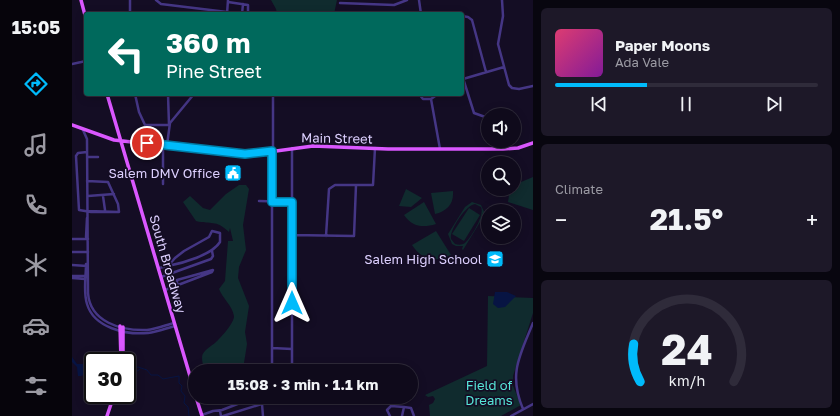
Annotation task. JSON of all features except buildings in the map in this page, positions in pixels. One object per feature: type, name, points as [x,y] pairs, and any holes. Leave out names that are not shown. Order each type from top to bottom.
[{"type":"main road","points":[[81,0],[84,12]]},
{"type":"main road","name":"South Broadway","points":[[108,96],[188,369]]},
{"type":"main road","name":"Main Street","points":[[72,125],[93,134],[121,141],[245,154],[292,148],[325,146],[494,149],[518,148],[533,143]]},
{"type":"main road","points":[[122,328],[122,352]]},
{"type":"main road","points":[[108,416],[112,404]]},
{"type":"main road","points":[[198,404],[202,416]]},
{"type":"street","points":[[130,0],[130,12]]},
{"type":"street","points":[[156,0],[161,4],[220,12]]},
{"type":"street","points":[[340,3],[349,2],[394,5],[407,0]]},
{"type":"street","points":[[419,0],[421,12]]},
{"type":"street","points":[[502,0],[503,16],[498,44],[504,67],[512,88],[533,86]]},
{"type":"street","points":[[227,12],[228,1],[248,5],[248,12]]},
{"type":"street","points":[[242,12],[243,4]]},
{"type":"street","points":[[464,16],[468,16],[472,20],[486,72]]},
{"type":"street","points":[[72,64],[84,61]]},
{"type":"street","points":[[464,79],[504,67]]},
{"type":"street","points":[[464,82],[474,113],[481,116]]},
{"type":"street","points":[[135,96],[139,112],[144,124],[150,126],[169,125],[192,96]]},
{"type":"street","points":[[163,184],[165,145],[169,125],[168,96]]},
{"type":"street","points":[[272,364],[273,96]]},
{"type":"street","points":[[421,96],[423,98],[431,99],[435,96]]},
{"type":"street","points":[[431,99],[440,149]]},
{"type":"street","points":[[83,130],[87,139],[88,297],[93,310],[105,322],[122,328],[147,330],[175,325]]},
{"type":"street","points":[[87,139],[93,134]]},
{"type":"street","points":[[292,148],[292,364]]},
{"type":"street","points":[[326,236],[329,188],[336,185],[373,184],[375,148]]},
{"type":"street","points":[[87,152],[78,153],[76,156],[78,208],[80,211],[88,212],[118,212]]},
{"type":"street","points":[[87,157],[98,157]]},
{"type":"street","points":[[87,181],[106,181],[114,194],[118,212]]},
{"type":"street","points":[[292,236],[354,236],[356,185]]},
{"type":"street","points":[[88,196],[114,194]]},
{"type":"street","points":[[103,196],[103,210]]},
{"type":"street","points":[[259,201],[292,202]]},
{"type":"street","points":[[88,212],[103,210],[118,212]]},
{"type":"street","points":[[159,268],[168,266],[185,262],[212,251],[220,242],[220,234],[218,231],[212,231],[208,238],[184,251],[168,266]]},
{"type":"street","points":[[72,239],[87,239]]},
{"type":"street","points":[[161,277],[213,258],[212,251]]},
{"type":"street","points":[[72,252],[87,252]]},
{"type":"street","points":[[199,256],[201,262]]},
{"type":"street","points":[[72,265],[87,266]]},
{"type":"street","points":[[165,290],[177,284],[212,272],[213,270],[210,269],[177,280],[177,284]]},
{"type":"street","points":[[72,277],[87,277]]},
{"type":"street","points":[[523,409],[515,387],[515,370],[533,323]]},
{"type":"street","points":[[272,348],[292,348]]},
{"type":"street","points":[[202,416],[213,411],[220,411],[235,404]]},
{"type":"street","points":[[220,411],[222,416],[262,404],[262,416]]},
{"type":"street","points":[[511,416],[533,404]]},
{"type":"street","points":[[390,416],[387,410],[389,407],[411,408],[414,416]]},
{"type":"street","points":[[402,416],[404,407]]},
{"type":"green space","points":[[271,0],[337,0],[334,12],[277,12]]},
{"type":"green space","points":[[533,177],[533,210],[521,206],[521,204],[508,202],[509,196],[521,196],[521,182]]},
{"type":"green space","points":[[239,185],[246,185],[249,189],[243,225],[246,250],[239,267],[238,278],[249,306],[245,332],[247,344],[243,364],[203,364],[203,354],[217,341],[234,319],[233,312],[219,289],[225,281],[228,241],[233,241],[230,228],[229,232],[217,224],[196,221],[183,202],[190,196],[203,208],[210,210],[226,194]]},
{"type":"green space","points":[[406,189],[422,198],[411,207],[399,206]]},
{"type":"green space","points":[[453,191],[452,200],[449,206],[443,211],[435,214],[431,193]]},
{"type":"green space","points":[[424,202],[436,224],[418,226],[407,219],[404,215]]},
{"type":"green space","points":[[472,202],[481,205],[481,207],[475,204],[471,205],[455,224],[451,239],[455,244],[464,244],[477,226],[481,215],[481,221],[463,250],[463,246],[456,246],[452,244],[448,234],[465,207]]},
{"type":"green space","points":[[469,208],[480,215],[464,241],[452,234]]},
{"type":"green space","points":[[436,231],[451,255],[440,259],[429,259],[420,254],[412,245]]},
{"type":"green space","name":"Field of Dreams","points":[[488,296],[533,298],[533,313],[513,376],[513,386],[521,405],[501,416],[430,416],[429,405],[433,403],[435,399],[433,396],[428,397],[425,395],[487,366]]},
{"type":"shaded area","points":[[495,292],[507,292],[516,296],[505,307],[498,308],[493,304]]},
{"type":"shaded area","points":[[72,357],[77,364],[84,364],[84,375],[78,376],[77,367],[72,362]]},
{"type":"waterway","points":[[136,367],[147,370],[151,375],[158,375],[163,379],[179,376],[179,383],[182,386],[181,391],[185,396],[184,403],[188,407],[189,416]]},
{"type":"waterway","points":[[136,372],[140,369]]},
{"type":"place","name":"Salem DMV Office","points":[[233,173]]},
{"type":"place","name":"Salem High School","points":[[495,259]]},
{"type":"route","points":[[147,143],[245,154],[272,151],[272,202],[292,202],[292,303]]}]
